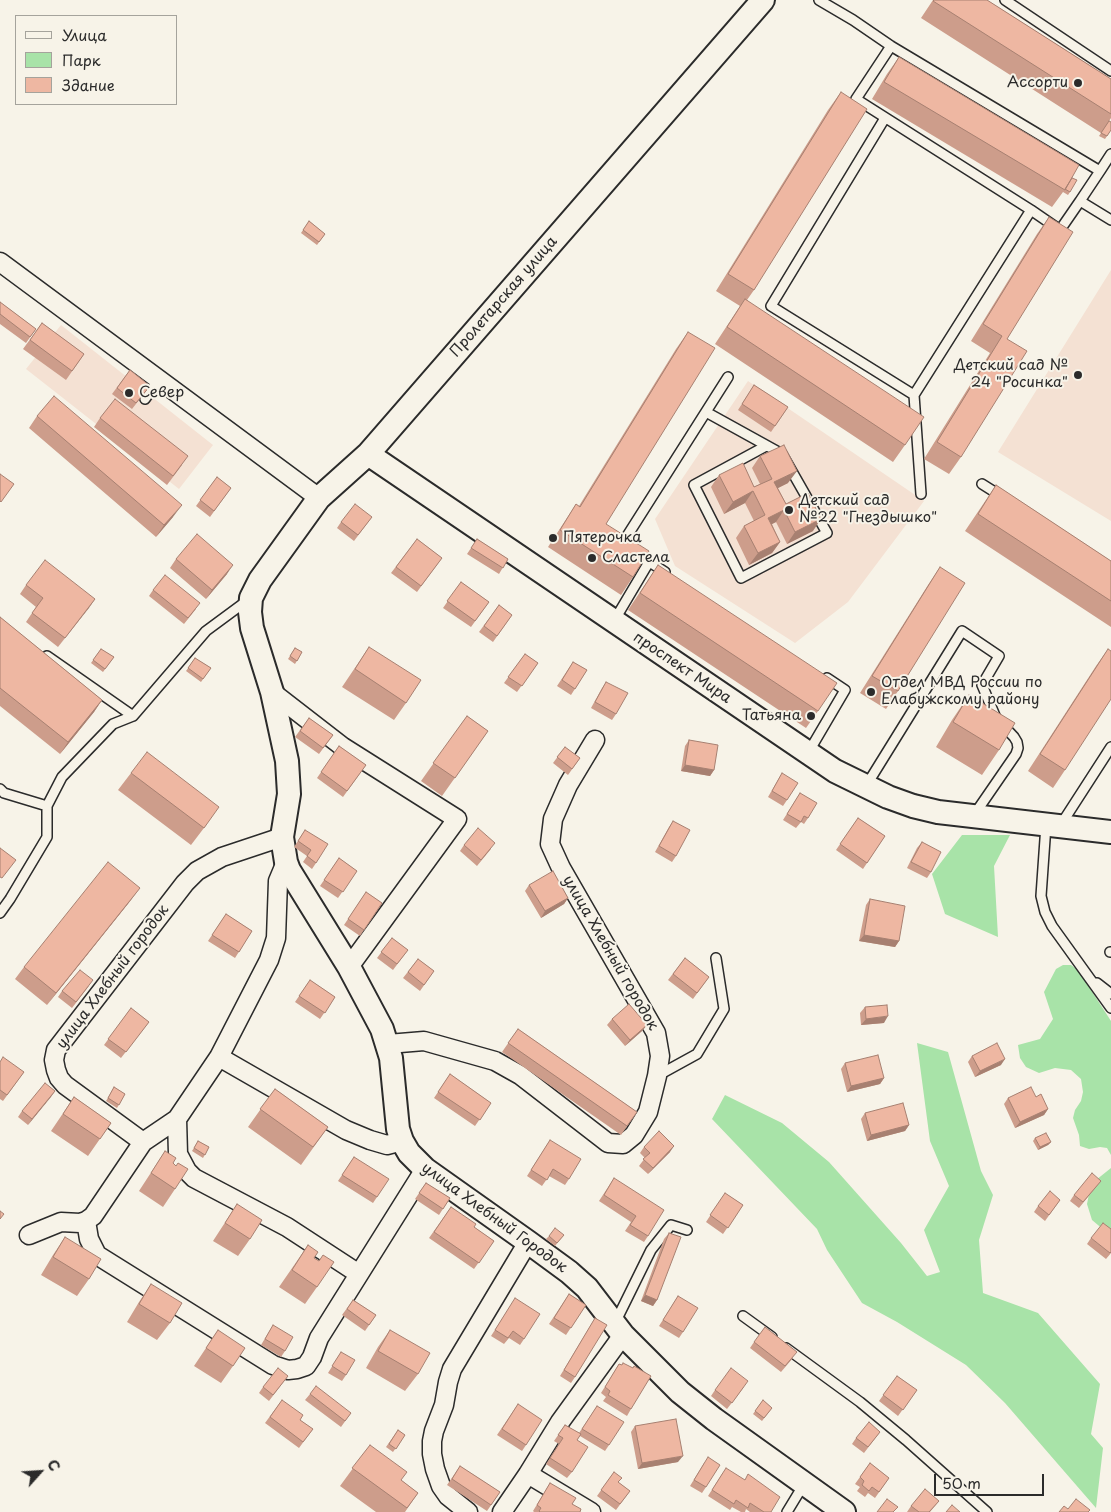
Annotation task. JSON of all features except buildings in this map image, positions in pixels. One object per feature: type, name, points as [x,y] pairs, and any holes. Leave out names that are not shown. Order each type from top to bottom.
[{"type":"street","name":"Пролетарская улица","points":[[251,598],[260,580],[319,498],[368,454],[764,0]]},
{"type":"street","points":[[0,262],[319,498]]},
{"type":"street","name":"проспект Мира","points":[[368,454],[835,771],[913,806],[938,812],[1111,832]]},
{"type":"street","name":"улица Хлебный Городок","points":[[251,598],[252,628],[272,692],[287,761],[288,807],[282,837],[286,862],[289,870],[349,967],[375,1014],[388,1044],[396,1118],[402,1141],[412,1157],[424,1168],[569,1272],[587,1288],[618,1329],[680,1392],[714,1419],[844,1512]]},
{"type":"street","points":[[272,692],[343,747],[457,819],[349,967]]},
{"type":"street","name":"улица Хлебный городок","points":[[388,1044],[424,1040],[495,1061],[520,1075],[608,1143],[616,1145],[630,1140],[634,1135],[648,1112],[657,1076],[660,1056],[656,1033],[561,868],[550,844],[553,819],[568,785],[595,740]]},
{"type":"street","name":"улица Хлебный городок","points":[[143,1142],[65,1085],[59,1078],[56,1070],[54,1060],[56,1050],[185,883],[197,871],[222,857],[282,837]]},
{"type":"street","points":[[29,1235],[61,1222],[80,1224],[86,1222],[93,1216],[143,1142],[177,1120],[219,1057],[269,960],[276,938],[278,881],[286,862]]},
{"type":"street","points":[[219,1057],[346,1130],[387,1145],[402,1141]]},
{"type":"street","points":[[177,1120],[178,1154],[181,1162],[194,1178],[287,1227],[359,1274]]},
{"type":"street","name":"улица Хлебный городок","points":[[86,1222],[88,1239],[97,1255],[273,1364],[288,1370],[297,1369],[306,1366],[312,1357],[318,1338],[424,1168]]},
{"type":"street","name":"улица Хлебный городок","points":[[468,1512],[448,1496],[441,1486],[432,1454],[434,1431],[444,1405],[452,1369],[528,1242]]},
{"type":"street","points":[[502,1512],[528,1474],[618,1329]]},
{"type":"street","points":[[528,1474],[591,1512]]},
{"type":"lane","points":[[819,0],[891,46],[1100,171]]},
{"type":"lane","points":[[1005,0],[1111,71]]},
{"type":"lane","points":[[891,46],[856,99],[1060,230],[1111,154]]},
{"type":"lane","points":[[885,118],[771,306],[914,394]]},
{"type":"lane","points":[[1080,201],[1111,220]]},
{"type":"lane","points":[[921,494],[914,394],[1031,210]]},
{"type":"lane","points":[[674,578],[622,544],[728,376]]},
{"type":"lane","points":[[145,399],[159,379]]},
{"type":"lane","points":[[706,412],[782,454],[827,533],[741,578],[694,485],[766,446]]},
{"type":"lane","points":[[982,484],[1006,498]]},
{"type":"lane","points":[[614,621],[649,562]]},
{"type":"lane","points":[[0,913],[47,837],[47,806],[62,777],[113,724],[133,716],[206,631],[251,598]]},
{"type":"lane","points":[[866,786],[962,632],[999,656],[982,685],[996,718],[1014,737],[1018,748],[1016,754],[973,816]]},
{"type":"lane","points":[[39,651],[133,716]]},
{"type":"lane","points":[[808,753],[845,690],[820,674]]},
{"type":"lane","points":[[1111,747],[1053,825],[1041,896],[1044,912],[1052,926],[1111,1008]]},
{"type":"lane","points":[[0,789],[4,793],[47,806]]},
{"type":"lane","points":[[657,1076],[697,1054],[724,1009],[716,958]]},
{"type":"lane","points":[[1089,977],[1111,994]]},
{"type":"lane","points":[[618,1329],[651,1250],[671,1225],[687,1230]]},
{"type":"lane","points":[[744,1316],[860,1402],[987,1512]]},
{"type":"lane","points":[[788,1512],[804,1484]]},
{"type":"shaded area","name":"Детский сад № 24 \"Росинка\"","points":[[1111,270],[1111,521],[998,452]]},
{"type":"shaded area","points":[[61,325],[213,445],[179,489],[26,369]]},
{"type":"shaded area","name":"Детский сад №22 \"Гнездышко\"","points":[[748,381],[924,501],[848,602],[795,643],[675,566],[655,519]]},
{"type":"green space","points":[[962,835],[1010,835],[994,866],[998,937],[945,914],[932,874]]},
{"type":"green space","points":[[1063,965],[1071,965],[1078,970],[1111,1021],[1111,1155],[1107,1148],[1089,1149],[1080,1146],[1079,1135],[1073,1118],[1083,1092],[1081,1079],[1071,1070],[1055,1068],[1039,1073],[1026,1067],[1020,1058],[1018,1045],[1040,1039],[1053,1019],[1044,992],[1056,969]]},
{"type":"green space","points":[[917,1043],[948,1052],[981,1171],[993,1195],[979,1240],[983,1293],[1038,1313],[1100,1384],[1091,1434],[1103,1448],[1096,1508],[1005,1403],[966,1365],[897,1322],[862,1303],[827,1250],[817,1229],[712,1119],[725,1095],[782,1123],[829,1162],[901,1243],[927,1276],[940,1272],[924,1230],[949,1186],[930,1141]]},
{"type":"green space","points":[[1111,1168],[1111,1236],[1092,1220],[1087,1204],[1091,1184]]},
{"type":"place","name":"Ассорти","points":[[1078,83]]},
{"type":"place","name":"Детский сад № 24 \"Росинка\"","points":[[1078,375]]},
{"type":"place","name":"Север","points":[[129,393]]},
{"type":"place","name":"Детский сад №22 \"Гнездышко\"","points":[[789,510]]},
{"type":"place","name":"Пятерочка","points":[[553,538]]},
{"type":"place","name":"Сластела","points":[[592,558]]},
{"type":"place","name":"Отдел МВД России по Елабужскому району","points":[[871,692]]},
{"type":"place","name":"Татьяна","points":[[811,716]]}]
